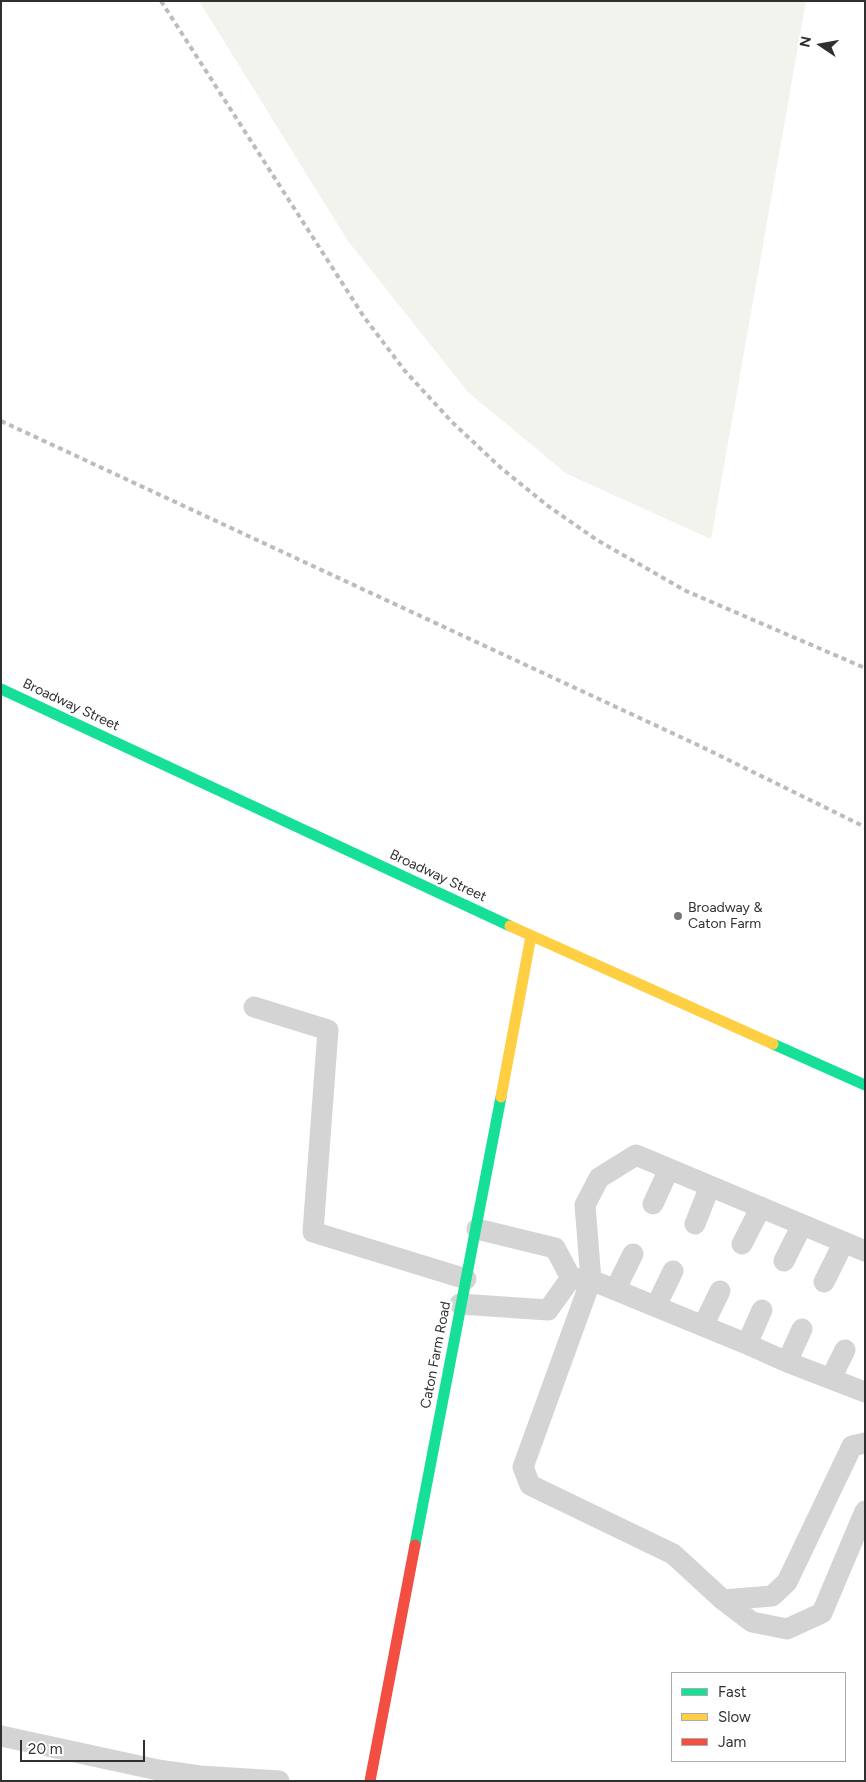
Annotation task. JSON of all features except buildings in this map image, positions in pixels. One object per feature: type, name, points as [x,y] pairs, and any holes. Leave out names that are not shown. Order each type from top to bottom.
[{"type":"main road","name":"Broadway Street","points":[[1,689],[531,936],[865,1085]]},
{"type":"main road","name":"Caton Farm Road","points":[[370,1781],[460,1304],[477,1229],[531,936]]},
{"type":"lane","points":[[254,1007],[328,1030],[312,1232],[466,1279]]},
{"type":"lane","points":[[865,1250],[636,1155],[599,1178],[585,1206],[581,1279],[523,1467],[530,1485],[674,1554],[723,1600],[752,1622],[786,1629],[822,1613],[865,1511]]},
{"type":"lane","points":[[653,1204],[669,1169]]},
{"type":"lane","points":[[695,1224],[710,1186]]},
{"type":"lane","points":[[742,1244],[761,1207]]},
{"type":"lane","points":[[784,1261],[802,1224]]},
{"type":"lane","points":[[477,1229],[555,1248],[581,1279],[656,1306],[787,1362],[865,1392]]},
{"type":"lane","points":[[824,1282],[844,1242]]},
{"type":"lane","points":[[615,1290],[633,1254]]},
{"type":"lane","points":[[656,1306],[672,1271]]},
{"type":"lane","points":[[460,1304],[548,1310],[581,1279]]},
{"type":"lane","points":[[703,1326],[720,1291]]},
{"type":"lane","points":[[747,1344],[762,1310]]},
{"type":"lane","points":[[787,1362],[802,1329]]},
{"type":"lane","points":[[831,1378],[845,1350]]},
{"type":"lane","points":[[723,1600],[772,1596],[787,1582],[852,1446],[865,1444]]},
{"type":"lane","points":[[1,1736],[158,1770],[200,1776],[279,1781]]},
{"type":"shaded area","points":[[199,1],[806,1],[711,539],[567,474],[468,392],[348,241]]},
{"type":"railway","points":[[161,1],[364,317],[405,371],[452,422],[501,468],[548,506],[597,540],[686,591],[865,668]]},
{"type":"railway","points":[[1,421],[700,746],[865,827]]},
{"type":"traffic: fast","points":[[1,689],[510,926]]},
{"type":"traffic: fast","points":[[773,1044],[865,1085]]},
{"type":"traffic: fast","points":[[415,1545],[501,1097]]},
{"type":"traffic: slow","points":[[510,926],[773,1044]]},
{"type":"traffic: slow","points":[[501,1097],[531,936]]},
{"type":"traffic: jam","points":[[370,1781],[415,1545]]},
{"type":"place","name":"Broadway & Caton Farm","points":[[678,916]]}]
